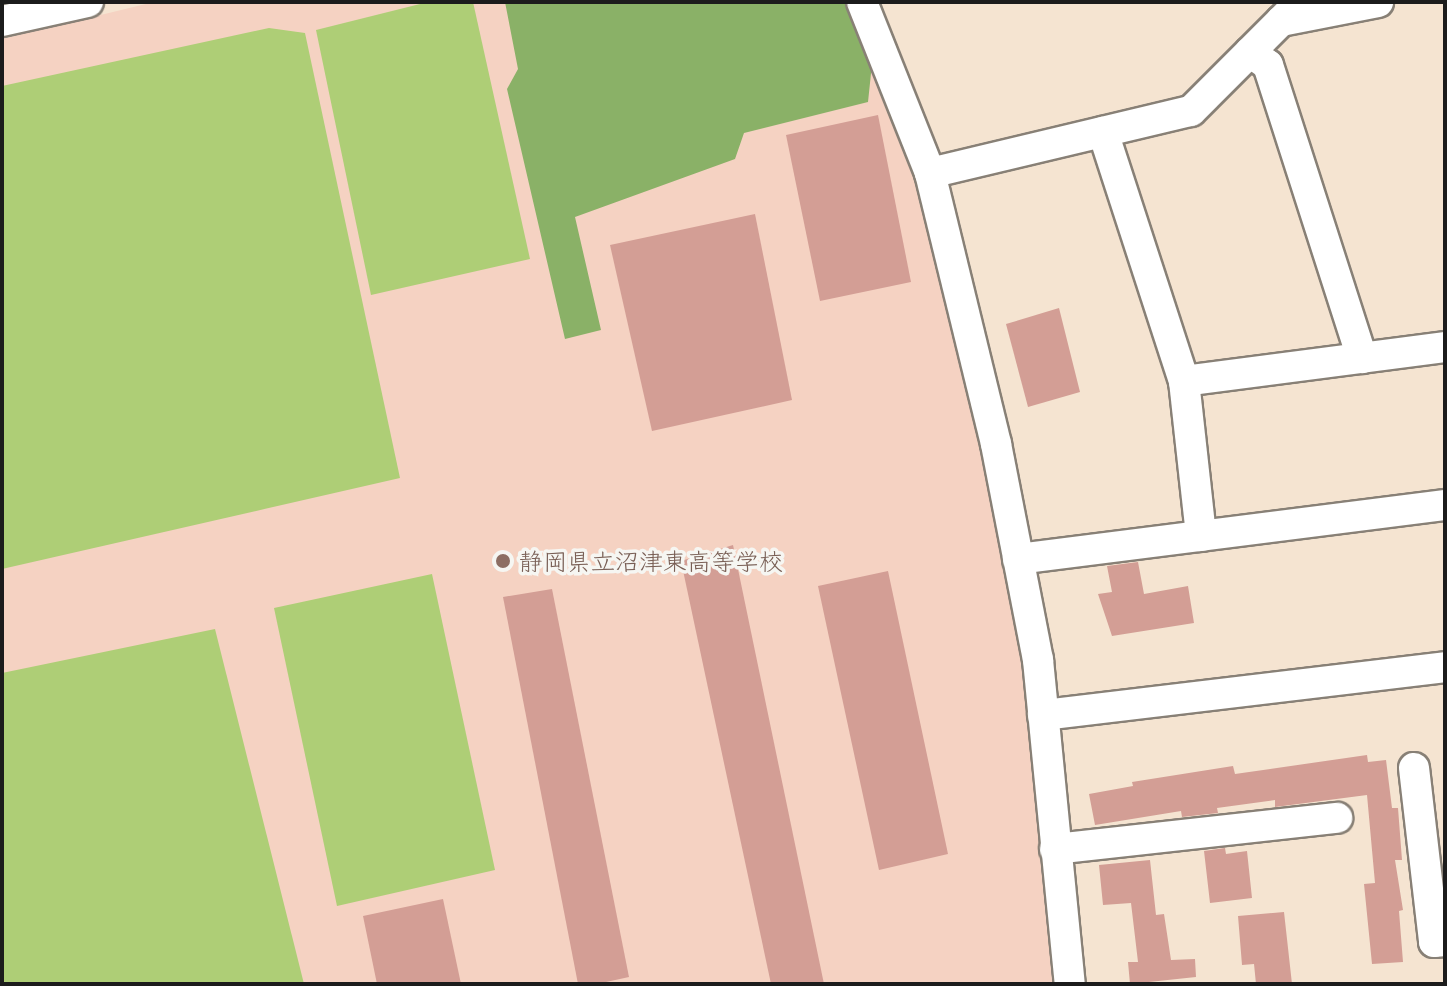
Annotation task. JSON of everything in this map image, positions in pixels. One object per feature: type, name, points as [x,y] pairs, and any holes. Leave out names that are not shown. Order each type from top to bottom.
[{"type":"street","points":[[2,21],[88,2]]},
{"type":"street","points":[[862,2],[930,173],[1018,559],[1043,715],[1070,984]]},
{"type":"street","points":[[930,173],[1191,111],[1291,12],[1378,2]]},
{"type":"street","points":[[1250,52],[1268,65],[1362,358]]},
{"type":"street","points":[[1103,132],[1184,381],[1201,536]]},
{"type":"street","points":[[1184,381],[1445,347]]},
{"type":"street","points":[[1018,559],[1445,505]]},
{"type":"street","points":[[1043,715],[1445,667]]},
{"type":"street","points":[[1414,768],[1434,942],[1445,941]]},
{"type":"street","points":[[1055,849],[1337,818]]},
{"type":"shaded area","name":"静岡県立沼津東高等学校","points":[[154,2],[843,2],[914,174],[985,457],[1024,664],[1056,984],[2,984],[2,39]]},
{"type":"green space","points":[[428,2],[473,2],[530,259],[371,295],[316,30]]},
{"type":"green space","points":[[505,2],[845,2],[872,64],[868,102],[744,133],[735,159],[575,217],[601,330],[565,339],[507,89],[518,69]]},
{"type":"green space","points":[[269,28],[305,33],[400,478],[2,569],[2,86]]},
{"type":"green space","points":[[432,574],[495,870],[337,906],[274,608]]},
{"type":"green space","points":[[215,629],[304,984],[2,984],[2,673]]},
{"type":"building","points":[[878,115],[911,282],[820,301],[786,135]]},
{"type":"building","points":[[755,214],[792,400],[652,431],[610,245]]},
{"type":"building","points":[[1059,308],[1080,392],[1028,407],[1006,324]]},
{"type":"building","points":[[733,545],[824,984],[771,984],[681,561]]},
{"type":"building","points":[[1138,562],[1144,594],[1188,586],[1194,623],[1112,636],[1098,594],[1112,592],[1107,566]]},
{"type":"building","points":[[888,571],[948,854],[879,870],[818,586]]},
{"type":"building","points":[[552,589],[629,977],[597,984],[578,984],[503,597]]},
{"type":"building","points":[[1367,755],[1368,762],[1386,760],[1392,808],[1398,808],[1402,860],[1395,860],[1403,910],[1399,911],[1403,962],[1372,964],[1364,884],[1375,883],[1367,795],[1275,807],[1275,800],[1217,808],[1218,813],[1182,817],[1181,811],[1095,825],[1089,794],[1133,786],[1132,782],[1233,766],[1235,774]]},
{"type":"building","points":[[1225,848],[1226,854],[1247,851],[1252,898],[1210,903],[1204,851]]},
{"type":"building","points":[[1150,860],[1156,915],[1164,914],[1171,960],[1195,959],[1196,977],[1130,984],[1128,962],[1138,962],[1131,903],[1103,905],[1099,865]]},
{"type":"building","points":[[443,899],[461,984],[377,984],[363,916]]},
{"type":"building","points":[[1284,912],[1292,984],[1256,984],[1254,964],[1242,965],[1238,916]]},
{"type":"place","name":"静岡県立沼津東高等学校","points":[[503,561]]}]
